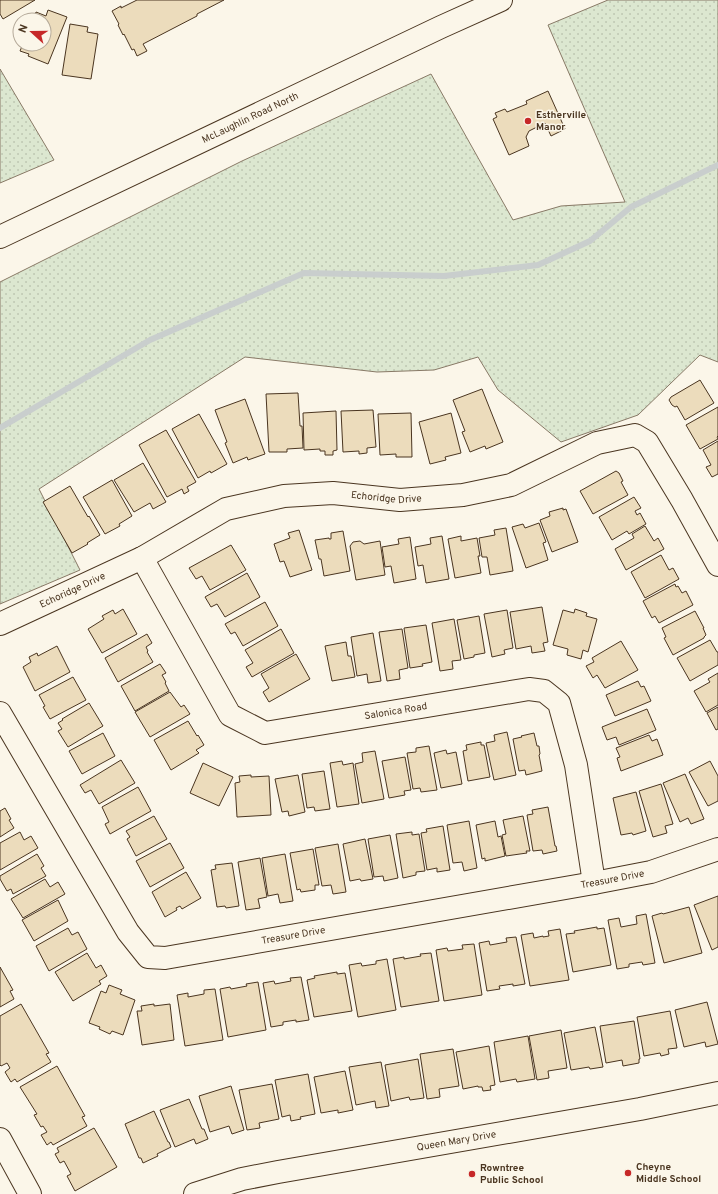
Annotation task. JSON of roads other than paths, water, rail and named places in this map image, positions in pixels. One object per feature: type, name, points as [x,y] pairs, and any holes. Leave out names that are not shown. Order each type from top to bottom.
[{"type":"street","name":"McLaughlin Road North","points":[[0,237],[501,0]]},
{"type":"street","name":"Echoridge Drive","points":[[0,624],[142,558],[226,509],[284,496],[334,493],[400,500],[464,495],[511,485],[598,443],[635,435],[647,442],[682,500],[718,565]]},
{"type":"street","name":"Salonica Road","points":[[142,558],[230,715],[266,734],[529,689],[544,691],[560,703],[576,766],[594,883]]},
{"type":"street","name":"Treasure Drive","points":[[0,713],[128,932],[148,957],[165,958],[594,883],[651,872],[718,850]]},
{"type":"street","name":"Queen Mary Drive","points":[[195,1194],[242,1179],[278,1172],[640,1109],[718,1093]]},
{"type":"street","points":[[0,1139],[30,1194]]},
{"type":"waterway","points":[[0,428],[150,340],[304,273],[444,276],[538,265],[590,241],[631,207],[718,165]]},
{"type":"place","name":"Estherville Manor","points":[[528,121]]},
{"type":"place","name":"Cheyne Middle School","points":[[628,1173]]},
{"type":"place","name":"Rowntree Public School","points":[[472,1174]]}]
